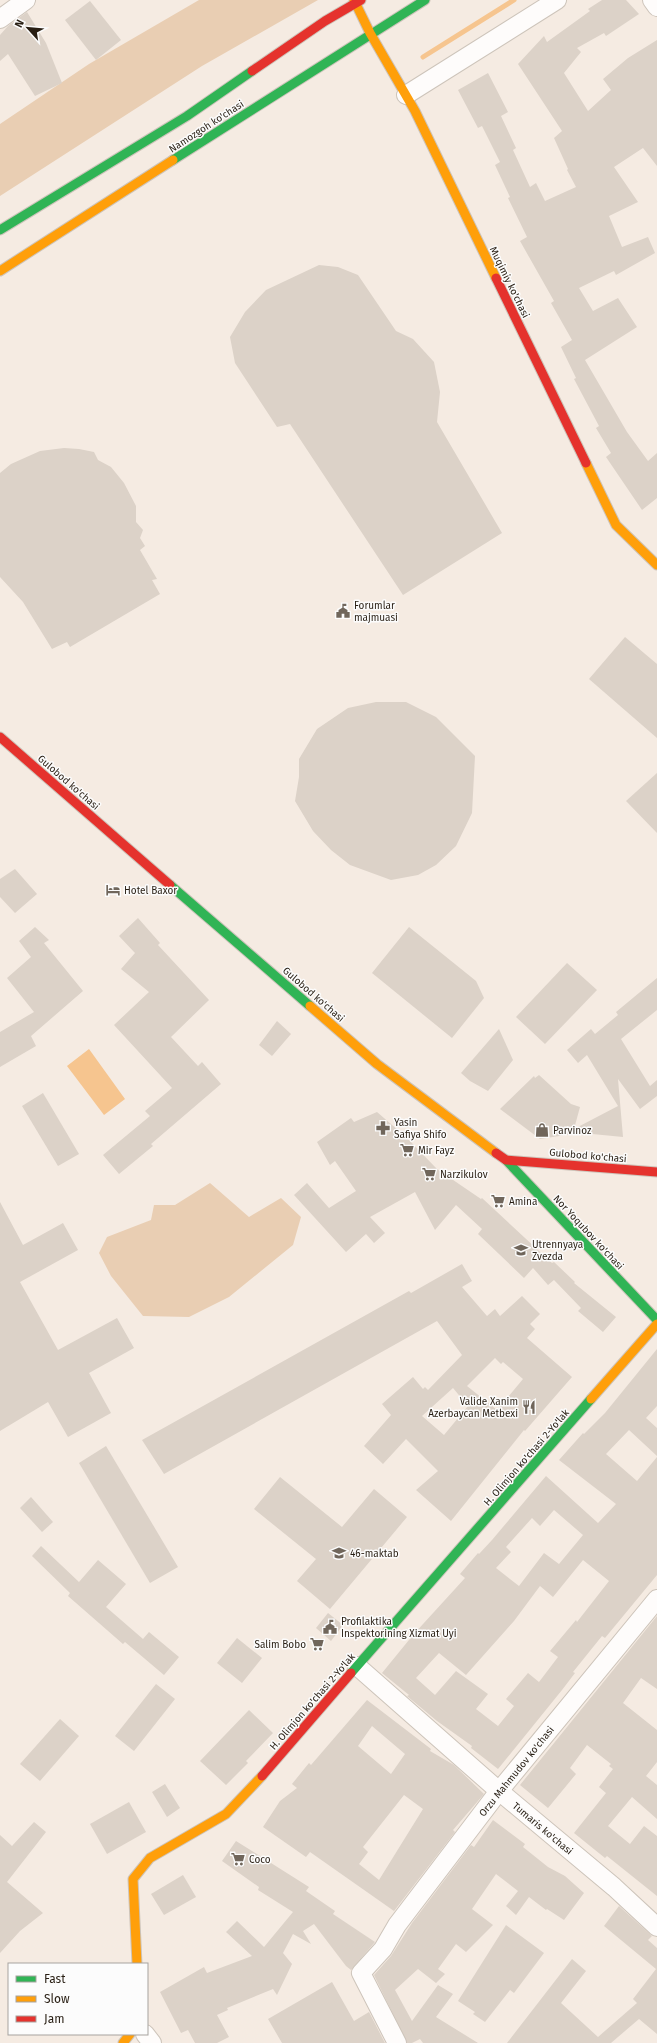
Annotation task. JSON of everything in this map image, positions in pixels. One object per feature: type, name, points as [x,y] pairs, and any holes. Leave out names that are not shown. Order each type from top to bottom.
[{"type":"main road","name":"Namozgoh ko'chasi","points":[[0,271],[48,237],[424,0]]},
{"type":"main road","name":"Namozgoh ko'chasi","points":[[0,230],[35,212],[187,116],[325,21],[357,1]]},
{"type":"main road","name":"Muqimiy ko'chasi","points":[[357,1],[370,33],[406,95],[616,525],[657,564]]},
{"type":"main road","name":"Gulobod ko'chasi","points":[[0,737],[377,1064],[506,1160],[657,1172]]},
{"type":"main road","name":"Nor Yoqubov ko'chasi","points":[[506,1160],[657,1320]]},
{"type":"main road","name":"H. Olimjon ko'chasi 2-Yo'lak","points":[[137,1963],[132,1879],[150,1858],[175,1846],[226,1814],[259,1780],[657,1324]]},
{"type":"main road","points":[[123,2043],[129,2035]]},
{"type":"street","points":[[0,19],[26,0]]},
{"type":"street","points":[[406,95],[557,0]]},
{"type":"street","points":[[652,0],[657,7]]},
{"type":"street","name":"Orzu Mahmudov ko'chasi","points":[[397,2043],[361,1973],[383,1949],[397,1925],[499,1791],[657,1599]]},
{"type":"street","name":"Tumaris ko'chasi","points":[[357,1666],[499,1791],[614,1887],[657,1927]]},
{"type":"street","points":[[146,2035],[152,2043]]},
{"type":"shaded area","points":[[199,0],[318,0],[202,66],[0,196],[0,124],[89,64]]},
{"type":"shaded area","points":[[89,1049],[125,1099],[104,1115],[67,1066]]},
{"type":"shaded area","points":[[210,1183],[249,1217],[281,1198],[301,1217],[293,1245],[229,1297],[189,1317],[143,1316],[111,1276],[99,1253],[107,1237],[151,1220],[154,1205],[175,1205]]},
{"type":"building","points":[[602,0],[626,0],[639,14],[606,36],[604,33],[577,48],[581,52],[564,73],[588,111],[611,90],[603,79],[628,58],[657,40],[657,166],[643,148],[614,167],[638,202],[609,216],[622,247],[648,237],[655,253],[616,275],[614,271],[579,288],[593,311],[618,298],[637,327],[585,360],[627,432],[648,461],[657,453],[657,498],[642,510],[606,457],[611,453],[596,428],[599,426],[574,379],[576,378],[561,347],[572,340],[551,303],[554,301],[520,241],[527,237],[508,198],[510,197],[495,165],[500,162],[482,126],[478,128],[458,90],[488,73],[508,112],[501,116],[516,148],[513,150],[530,187],[536,183],[545,201],[576,187],[567,170],[568,169],[554,138],[562,131],[518,64],[544,36],[547,42],[590,11],[588,9]]},
{"type":"building","points":[[90,1],[121,40],[96,60],[65,20]]},
{"type":"building","points":[[27,12],[46,43],[62,83],[35,96],[8,54],[0,61],[0,35],[8,26]]},
{"type":"building","points":[[319,265],[338,267],[358,275],[396,331],[413,339],[434,362],[440,392],[437,422],[502,533],[403,595],[290,424],[277,427],[235,363],[230,337],[245,312],[266,290]]},
{"type":"building","points":[[64,448],[94,452],[98,460],[111,467],[124,483],[136,506],[136,522],[143,530],[140,538],[145,546],[140,550],[157,579],[152,580],[160,594],[70,647],[67,642],[52,649],[23,602],[0,577],[0,473],[11,464],[40,451]]},
{"type":"building","points":[[625,637],[657,664],[657,738],[589,679]]},
{"type":"building","points":[[376,702],[406,702],[436,717],[475,756],[472,813],[456,846],[436,865],[418,875],[391,880],[350,865],[331,850],[313,831],[295,801],[299,777],[299,759],[317,729],[348,708]]},
{"type":"building","points":[[657,773],[657,833],[626,801]]},
{"type":"building","points":[[15,869],[37,894],[15,913],[0,897],[0,879]]},
{"type":"building","points":[[138,918],[160,943],[158,945],[209,1000],[171,1037],[198,1066],[202,1062],[221,1084],[151,1144],[153,1146],[119,1174],[103,1155],[150,1116],[145,1111],[172,1088],[114,1025],[149,992],[121,969],[135,953],[119,936]]},
{"type":"building","points":[[35,927],[49,940],[44,943],[83,991],[31,1036],[36,1046],[0,1067],[0,1032],[34,1012],[7,978],[31,957],[19,941]]},
{"type":"building","points":[[409,927],[476,981],[484,998],[452,1038],[372,973]]},
{"type":"building","points":[[567,963],[597,990],[545,1044],[516,1017]]},
{"type":"building","points":[[657,978],[657,1010],[621,1039],[650,1086],[657,1080],[657,1096],[640,1109],[618,1079],[623,1137],[572,1132],[572,1134],[540,1139],[500,1109],[534,1076],[535,1078],[539,1075],[571,1104],[580,1107],[574,1129],[618,1106],[587,1055],[578,1063],[567,1050],[591,1029],[595,1034],[618,1015],[616,1012]]},
{"type":"building","points":[[277,1021],[291,1034],[272,1056],[259,1045]]},
{"type":"building","points":[[499,1029],[513,1060],[488,1091],[470,1081],[461,1073]]},
{"type":"building","points":[[43,1093],[79,1154],[58,1166],[22,1106]]},
{"type":"building","points":[[377,1112],[406,1137],[437,1169],[481,1199],[482,1198],[552,1263],[554,1262],[575,1282],[574,1283],[616,1317],[603,1332],[578,1311],[581,1308],[554,1280],[548,1285],[533,1268],[524,1278],[478,1234],[482,1229],[456,1205],[435,1230],[415,1192],[370,1217],[385,1233],[374,1243],[366,1234],[346,1252],[294,1195],[307,1183],[329,1208],[356,1191],[335,1161],[330,1165],[317,1142],[351,1118],[354,1122]]},
{"type":"building","points":[[0,1202],[23,1245],[63,1223],[78,1250],[20,1282],[58,1350],[117,1318],[134,1348],[89,1373],[111,1413],[68,1437],[48,1402],[0,1431]]},
{"type":"building","points":[[462,1264],[472,1281],[462,1287],[487,1316],[495,1309],[500,1316],[522,1296],[540,1314],[530,1324],[535,1329],[527,1338],[572,1377],[525,1431],[524,1430],[451,1521],[416,1490],[438,1471],[406,1439],[383,1464],[364,1446],[391,1415],[382,1404],[413,1377],[423,1389],[425,1387],[428,1390],[462,1355],[437,1321],[164,1474],[142,1440],[409,1291],[411,1293]],"holes":[[[495,1358],[501,1364],[503,1362],[523,1379],[497,1410],[467,1386]],[[453,1388],[468,1406],[444,1435],[422,1416]]]},
{"type":"building","points":[[657,1349],[657,1406],[646,1418],[657,1428],[657,1456],[629,1430],[606,1454],[637,1481],[657,1457],[657,1575],[605,1638],[602,1636],[573,1672],[575,1673],[562,1690],[498,1769],[471,1748],[472,1746],[437,1721],[382,1673],[413,1635],[465,1578],[460,1574],[478,1553],[479,1554],[492,1540],[546,1476],[598,1523],[616,1504],[559,1460],[583,1433],[584,1434],[605,1413]],"holes":[[[554,1510],[583,1535],[559,1564],[544,1553],[519,1586],[496,1568],[511,1552],[506,1547],[532,1518],[540,1526]],[[583,1560],[609,1581],[577,1622],[576,1620],[550,1651],[558,1657],[539,1682],[528,1673],[506,1699],[514,1706],[498,1726],[476,1709],[488,1694],[456,1671],[435,1695],[416,1678],[439,1653],[466,1675],[514,1621],[540,1586],[553,1597]]]},
{"type":"building","points":[[106,1446],[178,1567],[150,1583],[79,1463]]},
{"type":"building","points":[[280,1477],[342,1527],[374,1489],[407,1517],[330,1609],[297,1581],[316,1559],[254,1509]]},
{"type":"building","points":[[31,1497],[53,1522],[42,1532],[20,1508]]},
{"type":"building","points":[[41,1546],[79,1582],[98,1560],[126,1584],[106,1607],[143,1639],[149,1632],[179,1657],[164,1675],[125,1642],[123,1644],[68,1596],[70,1593],[32,1556]]},
{"type":"building","points":[[328,1613],[343,1625],[331,1641],[316,1628]]},
{"type":"building","points":[[657,1616],[657,1689],[641,1678],[623,1703],[657,1730],[657,1762],[646,1776],[657,1785],[657,1819],[632,1797],[608,1826],[630,1844],[644,1826],[657,1836],[657,1896],[607,1856],[605,1858],[574,1833],[606,1793],[599,1787],[613,1769],[609,1766],[611,1764],[587,1745],[570,1768],[576,1774],[548,1808],[520,1785]]},
{"type":"building","points":[[237,1638],[262,1658],[242,1683],[217,1663]]},
{"type":"building","points":[[156,1684],[175,1699],[134,1751],[115,1736]]},
{"type":"building","points":[[367,1700],[431,1749],[430,1751],[454,1765],[484,1794],[453,1830],[455,1832],[394,1911],[310,1852],[306,1857],[263,1827],[280,1801],[297,1788],[292,1784],[309,1763],[311,1765]],"holes":[[[372,1726],[405,1754],[391,1774],[358,1746]],[[404,1795],[423,1809],[379,1880],[359,1864],[368,1852],[363,1847]]]},
{"type":"building","points":[[249,1710],[273,1733],[246,1761],[248,1763],[226,1785],[200,1761]]},
{"type":"building","points":[[60,1719],[79,1736],[40,1781],[20,1764]]},
{"type":"building","points":[[165,1784],[180,1808],[167,1817],[152,1792]]},
{"type":"building","points":[[129,1802],[146,1832],[107,1854],[90,1824]]},
{"type":"building","points":[[493,1820],[525,1844],[523,1847],[548,1867],[565,1876],[584,1893],[564,1920],[547,1909],[546,1910],[529,1897],[516,1915],[506,1906],[518,1891],[496,1874],[472,1909],[493,1925],[466,1952],[456,1944],[438,1969],[445,1974],[436,1983],[418,1969],[395,1990],[412,2021],[438,1985],[453,1994],[436,2017],[478,2043],[423,2043],[420,2039],[412,2043],[407,2043],[374,1975],[391,1956],[412,1923],[471,1845],[474,1847]]},
{"type":"building","points":[[34,1822],[46,1832],[7,1882],[43,1913],[20,1931],[0,1953],[0,1835],[12,1846]]},
{"type":"building","points":[[236,1841],[309,1887],[306,1891],[335,1911],[333,1914],[375,1942],[351,1970],[346,1966],[314,1924],[303,1931],[311,1944],[293,1934],[283,1953],[292,1964],[277,1995],[273,1989],[227,2008],[228,2010],[217,2015],[229,2037],[217,2043],[195,2043],[188,2030],[181,2033],[160,1992],[204,1967],[207,1973],[252,1956],[226,1932],[237,1921],[264,1947],[293,1912],[258,1890],[259,1887],[222,1861]]},
{"type":"building","points":[[183,1875],[196,1897],[164,1915],[151,1894]]},
{"type":"building","points":[[619,1906],[652,1936],[648,1940],[657,1948],[657,2034],[639,2019],[611,2043],[507,2043],[572,1959],[586,1971],[561,2003],[598,2037],[637,2003],[633,1999],[656,1969],[604,1926]]},
{"type":"building","points":[[506,1925],[544,1953],[514,1993],[510,1990],[485,2022],[473,2014],[475,2012],[458,2001]]},
{"type":"building","points":[[332,1982],[354,2021],[369,2012],[385,2043],[282,2043],[268,2019]]},
{"type":"waterway","points":[[423,57],[514,0]]},
{"type":"traffic: fast","points":[[173,160],[425,0]]},
{"type":"traffic: fast","points":[[0,230],[187,116],[252,71]]},
{"type":"traffic: fast","points":[[170,885],[310,1006]]},
{"type":"traffic: fast","points":[[506,1160],[657,1320]]},
{"type":"traffic: fast","points":[[351,1673],[591,1399]]},
{"type":"traffic: slow","points":[[354,0],[370,33],[415,111],[496,278]]},
{"type":"traffic: slow","points":[[0,271],[173,160]]},
{"type":"traffic: slow","points":[[586,463],[616,525],[657,565]]},
{"type":"traffic: slow","points":[[310,1006],[377,1064],[496,1153]]},
{"type":"traffic: slow","points":[[591,1399],[657,1324]]},
{"type":"traffic: slow","points":[[137,1963],[133,1879],[150,1858],[226,1814],[262,1776]]},
{"type":"traffic: slow","points":[[123,2043],[129,2035]]},
{"type":"traffic: jam","points":[[252,71],[325,21],[361,0]]},
{"type":"traffic: jam","points":[[496,278],[586,463]]},
{"type":"traffic: jam","points":[[0,737],[170,885]]},
{"type":"traffic: jam","points":[[496,1153],[506,1160],[657,1172]]},
{"type":"traffic: jam","points":[[262,1776],[351,1673]]},
{"type":"place","name":"Forumlar majmuasi","points":[[343,611]]},
{"type":"place","name":"Hotel Baxor","points":[[113,890]]},
{"type":"place","name":"Yasin Safiya Shifo","points":[[383,1128]]},
{"type":"place","name":"Parvinoz","points":[[542,1130]]},
{"type":"place","name":"Mir Fayz","points":[[407,1150]]},
{"type":"place","name":"Narzikulov","points":[[429,1174]]},
{"type":"place","name":"Amina","points":[[498,1201]]},
{"type":"place","name":"Utrennyaya Zvezda","points":[[521,1250]]},
{"type":"place","name":"Valide Xanim Azerbaycan Metbexi","points":[[529,1407]]},
{"type":"place","name":"46-maktab","points":[[339,1553]]},
{"type":"place","name":"Profilaktika Inspektorining Xizmat Uyi","points":[[330,1627]]},
{"type":"place","name":"Salim Bobo","points":[[317,1644]]},
{"type":"place","name":"Coco","points":[[238,1859]]}]
